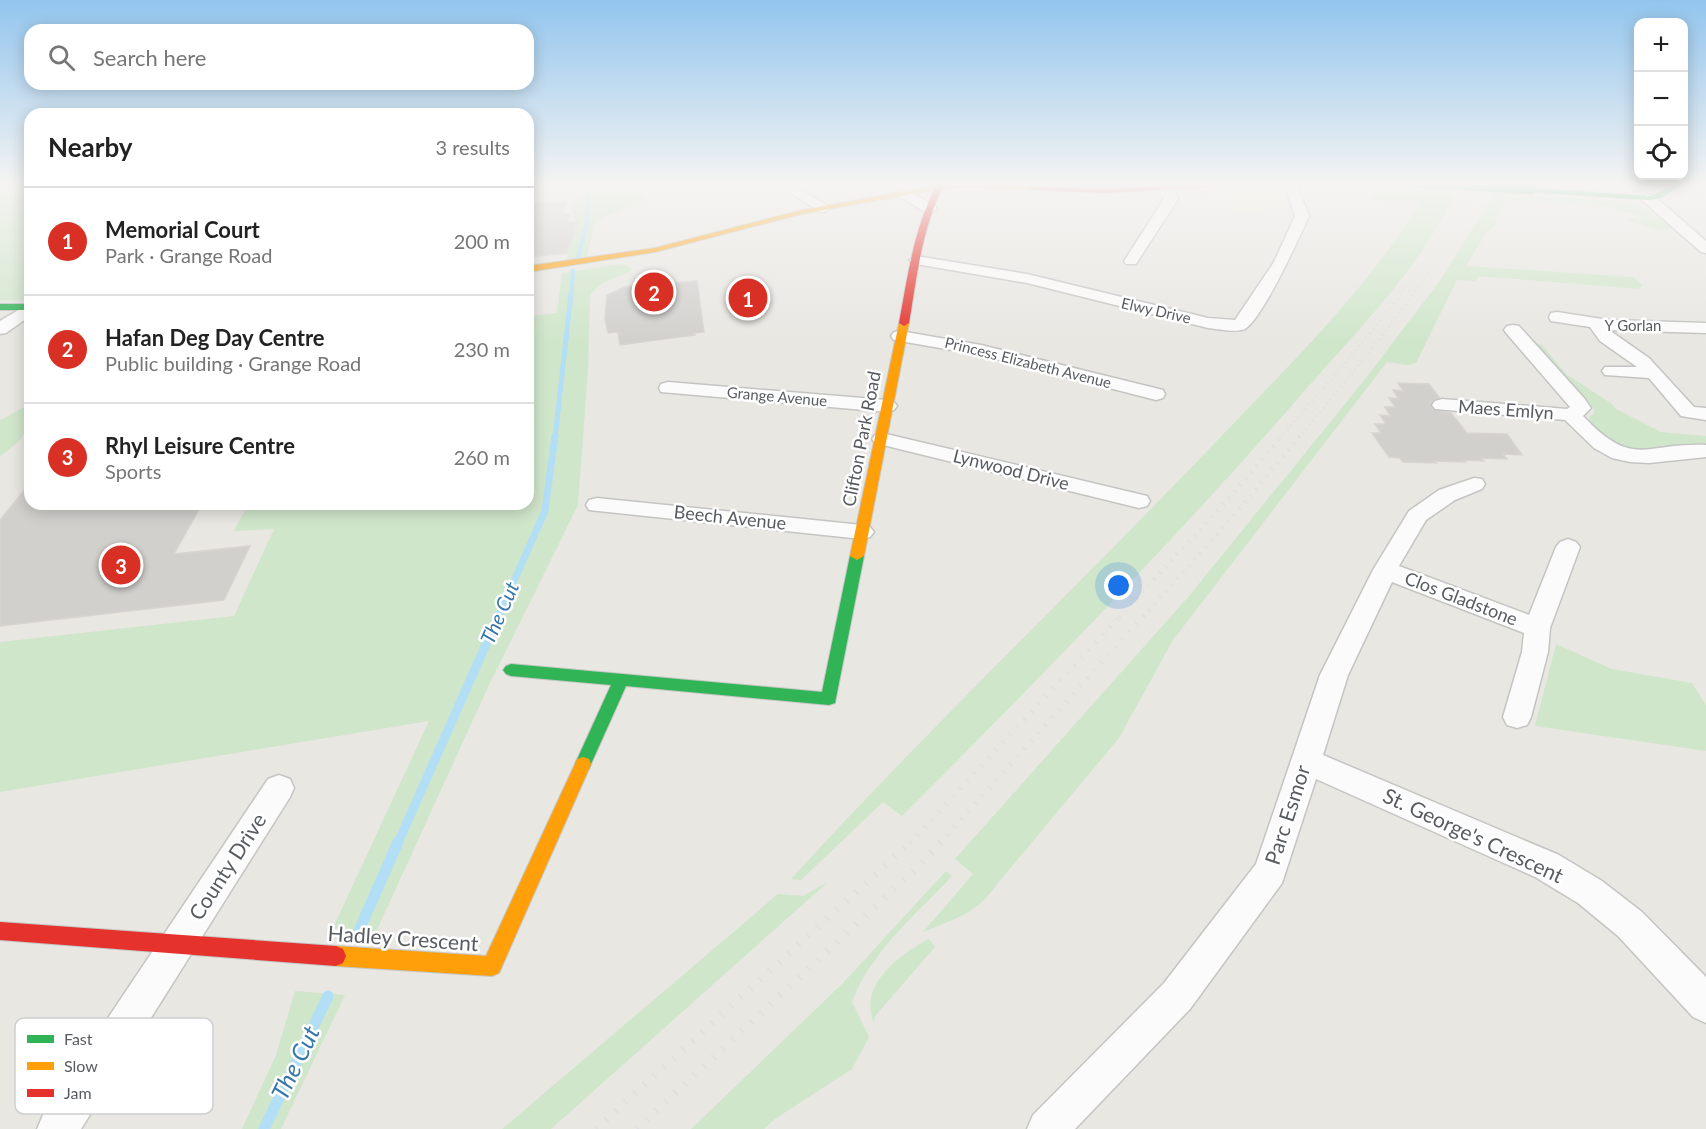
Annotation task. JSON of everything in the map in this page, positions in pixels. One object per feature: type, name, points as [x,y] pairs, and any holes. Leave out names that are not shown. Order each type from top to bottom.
[{"type":"street","points":[[534,268],[655,250],[713,236]]},
{"type":"street","name":"Clifton Park Road","points":[[621,679],[829,699],[882,439],[900,336],[923,236]]},
{"type":"street","points":[[1131,261],[1147,236]]},
{"type":"street","name":"Elwy Drive","points":[[916,260],[951,264],[1003,275],[1208,323],[1239,325],[1281,262],[1293,236]]},
{"type":"street","points":[[1691,236],[1706,249]]},
{"type":"street","points":[[0,307],[24,307]]},
{"type":"street","points":[[0,329],[24,311]]},
{"type":"street","points":[[1557,317],[1605,324]]},
{"type":"street","name":"Y Gorlan","points":[[1706,328],[1605,324],[1598,326],[1603,334],[1639,358],[1688,412],[1706,414]]},
{"type":"street","name":"Maes Emlyn","points":[[1442,405],[1571,415],[1581,408],[1513,330]]},
{"type":"street","name":"Princess Elizabeth Avenue","points":[[900,336],[981,350],[1156,394]]},
{"type":"street","points":[[1611,371],[1652,373]]},
{"type":"street","name":"Grange Avenue","points":[[668,388],[887,406]]},
{"type":"street","name":"Maes Emlyn","points":[[1571,415],[1593,438],[1607,448],[1623,454],[1641,457],[1706,451]]},
{"type":"street","name":"Lynwood Drive","points":[[882,439],[1139,501]]},
{"type":"street","name":"Parc Esmor","points":[[1047,1129],[1177,996],[1270,872],[1334,675],[1385,570],[1417,516],[1450,488]]},
{"type":"street","name":"Beech Avenue","points":[[597,505],[862,532]]},
{"type":"street","name":"Clos Gladstone","points":[[1516,717],[1535,652],[1537,628],[1568,547]]},
{"type":"street","name":"Clos Gladstone","points":[[1385,570],[1537,628]]},
{"type":"street","points":[[511,670],[621,679]]},
{"type":"street","name":"Hadley Crescent","points":[[177,946],[492,966],[621,679]]},
{"type":"street","name":"St. George's Crescent","points":[[1306,761],[1547,866],[1564,876],[1590,892],[1630,924],[1706,1004]]},
{"type":"street","name":"County Drive","points":[[130,1018],[279,789]]},
{"type":"street","points":[[0,931],[177,946]]},
{"type":"street","name":"County Drive","points":[[57,1129],[67,1114]]},
{"type":"green space","points":[[0,236],[24,236],[24,301],[0,300]]},
{"type":"green space","points":[[573,236],[592,236],[587,257],[566,260]]},
{"type":"green space","points":[[1398,236],[1431,236],[1408,270],[1369,319],[1159,552],[902,816],[883,802],[801,880],[791,879],[947,715],[1160,500],[1295,359],[1349,300]]},
{"type":"green space","points":[[1468,236],[1484,236],[1466,266],[1633,277],[1643,285],[1639,289],[1478,276],[1476,281],[1457,280],[1416,363],[1409,365],[1387,362],[1173,640],[1119,738],[982,902],[956,919],[923,932],[973,874],[955,859],[1189,596],[1362,383],[1439,282]]},
{"type":"green space","points":[[620,264],[632,270],[603,283],[590,296],[588,369],[578,505],[489,685],[376,932],[333,928],[429,721],[0,792],[0,642],[234,616],[274,529],[234,531],[245,510],[534,510],[534,315],[557,313],[562,273]]},
{"type":"green space","points":[[1532,342],[1542,345],[1566,374],[1612,404],[1616,409],[1661,432],[1706,436],[1706,447],[1630,450],[1612,445],[1589,422],[1589,417],[1594,414],[1594,408]]},
{"type":"green space","points":[[23,408],[24,433],[14,446],[0,456],[0,420]]},
{"type":"green space","points":[[1556,644],[1612,669],[1692,683],[1706,705],[1706,751],[1535,726]]},
{"type":"green space","points":[[946,871],[952,876],[882,950],[860,984],[852,1002],[869,1037],[852,1069],[775,1119],[764,1129],[691,1129],[843,983]]},
{"type":"green space","points":[[828,882],[551,1129],[502,1129],[778,894],[803,896]]},
{"type":"green space","points":[[929,939],[935,947],[876,1015],[873,1023],[870,1002],[874,989],[885,971],[911,949]]},
{"type":"green space","points":[[295,991],[345,995],[281,1129],[242,1129],[276,1055]]},
{"type":"building","points":[[534,236],[573,236],[567,253],[534,256]]},
{"type":"building","points":[[697,281],[704,332],[620,345],[618,332],[608,333],[605,319],[607,295],[625,287]]},
{"type":"building","points":[[1398,383],[1429,384],[1439,397],[1430,404],[1433,410],[1451,413],[1467,433],[1507,434],[1522,455],[1503,454],[1507,459],[1481,458],[1484,461],[1434,461],[1436,463],[1403,462],[1400,458],[1389,457],[1372,433],[1381,433],[1375,424],[1386,424],[1380,415],[1390,416],[1385,407],[1395,407],[1389,398],[1399,399],[1393,390],[1403,391]]},
{"type":"building","points":[[24,490],[24,510],[199,510],[174,554],[250,546],[224,600],[0,626],[0,520]]},
{"type":"waterway","name":"The Cut","points":[[578,258],[584,236]]},
{"type":"waterway","name":"The Cut","points":[[571,296],[573,271]]},
{"type":"waterway","name":"The Cut","points":[[555,438],[571,294]]},
{"type":"waterway","name":"The Cut","points":[[498,617],[545,511],[555,436]]},
{"type":"waterway","name":"The Cut","points":[[398,843],[499,615]]},
{"type":"waterway","name":"The Cut","points":[[357,935],[398,842]]},
{"type":"waterway","name":"The Cut","points":[[264,1129],[328,996]]},
{"type":"railway","points":[[1280,438],[1384,316],[1441,236]]},
{"type":"railway","points":[[1299,438],[1374,347],[1421,284],[1452,236]]},
{"type":"railway","points":[[1119,617],[1221,507],[1282,436]]},
{"type":"railway","points":[[1143,617],[1236,513],[1300,436]]},
{"type":"railway","points":[[911,842],[1121,615]]},
{"type":"railway","points":[[940,843],[1144,615]]},
{"type":"railway","points":[[596,1129],[911,842]]},
{"type":"railway","points":[[637,1129],[927,858],[941,842]]},
{"type":"traffic: fast","points":[[0,307],[24,307]]},
{"type":"traffic: fast","points":[[511,670],[829,699],[857,556]]},
{"type":"traffic: fast","points":[[583,764],[621,679]]},
{"type":"traffic: slow","points":[[534,268],[655,250],[710,236]]},
{"type":"traffic: slow","points":[[857,556],[904,323]]},
{"type":"traffic: slow","points":[[336,956],[492,966],[583,764]]},
{"type":"traffic: jam","points":[[904,323],[921,236]]},
{"type":"traffic: jam","points":[[0,931],[336,956]]},
{"type":"place","name":"Hafan Deg Day Centre","points":[[654,292]]},
{"type":"place","name":"Memorial Court","points":[[748,298]]},
{"type":"place","name":"Rhyl Leisure Centre","points":[[121,565]]}]
